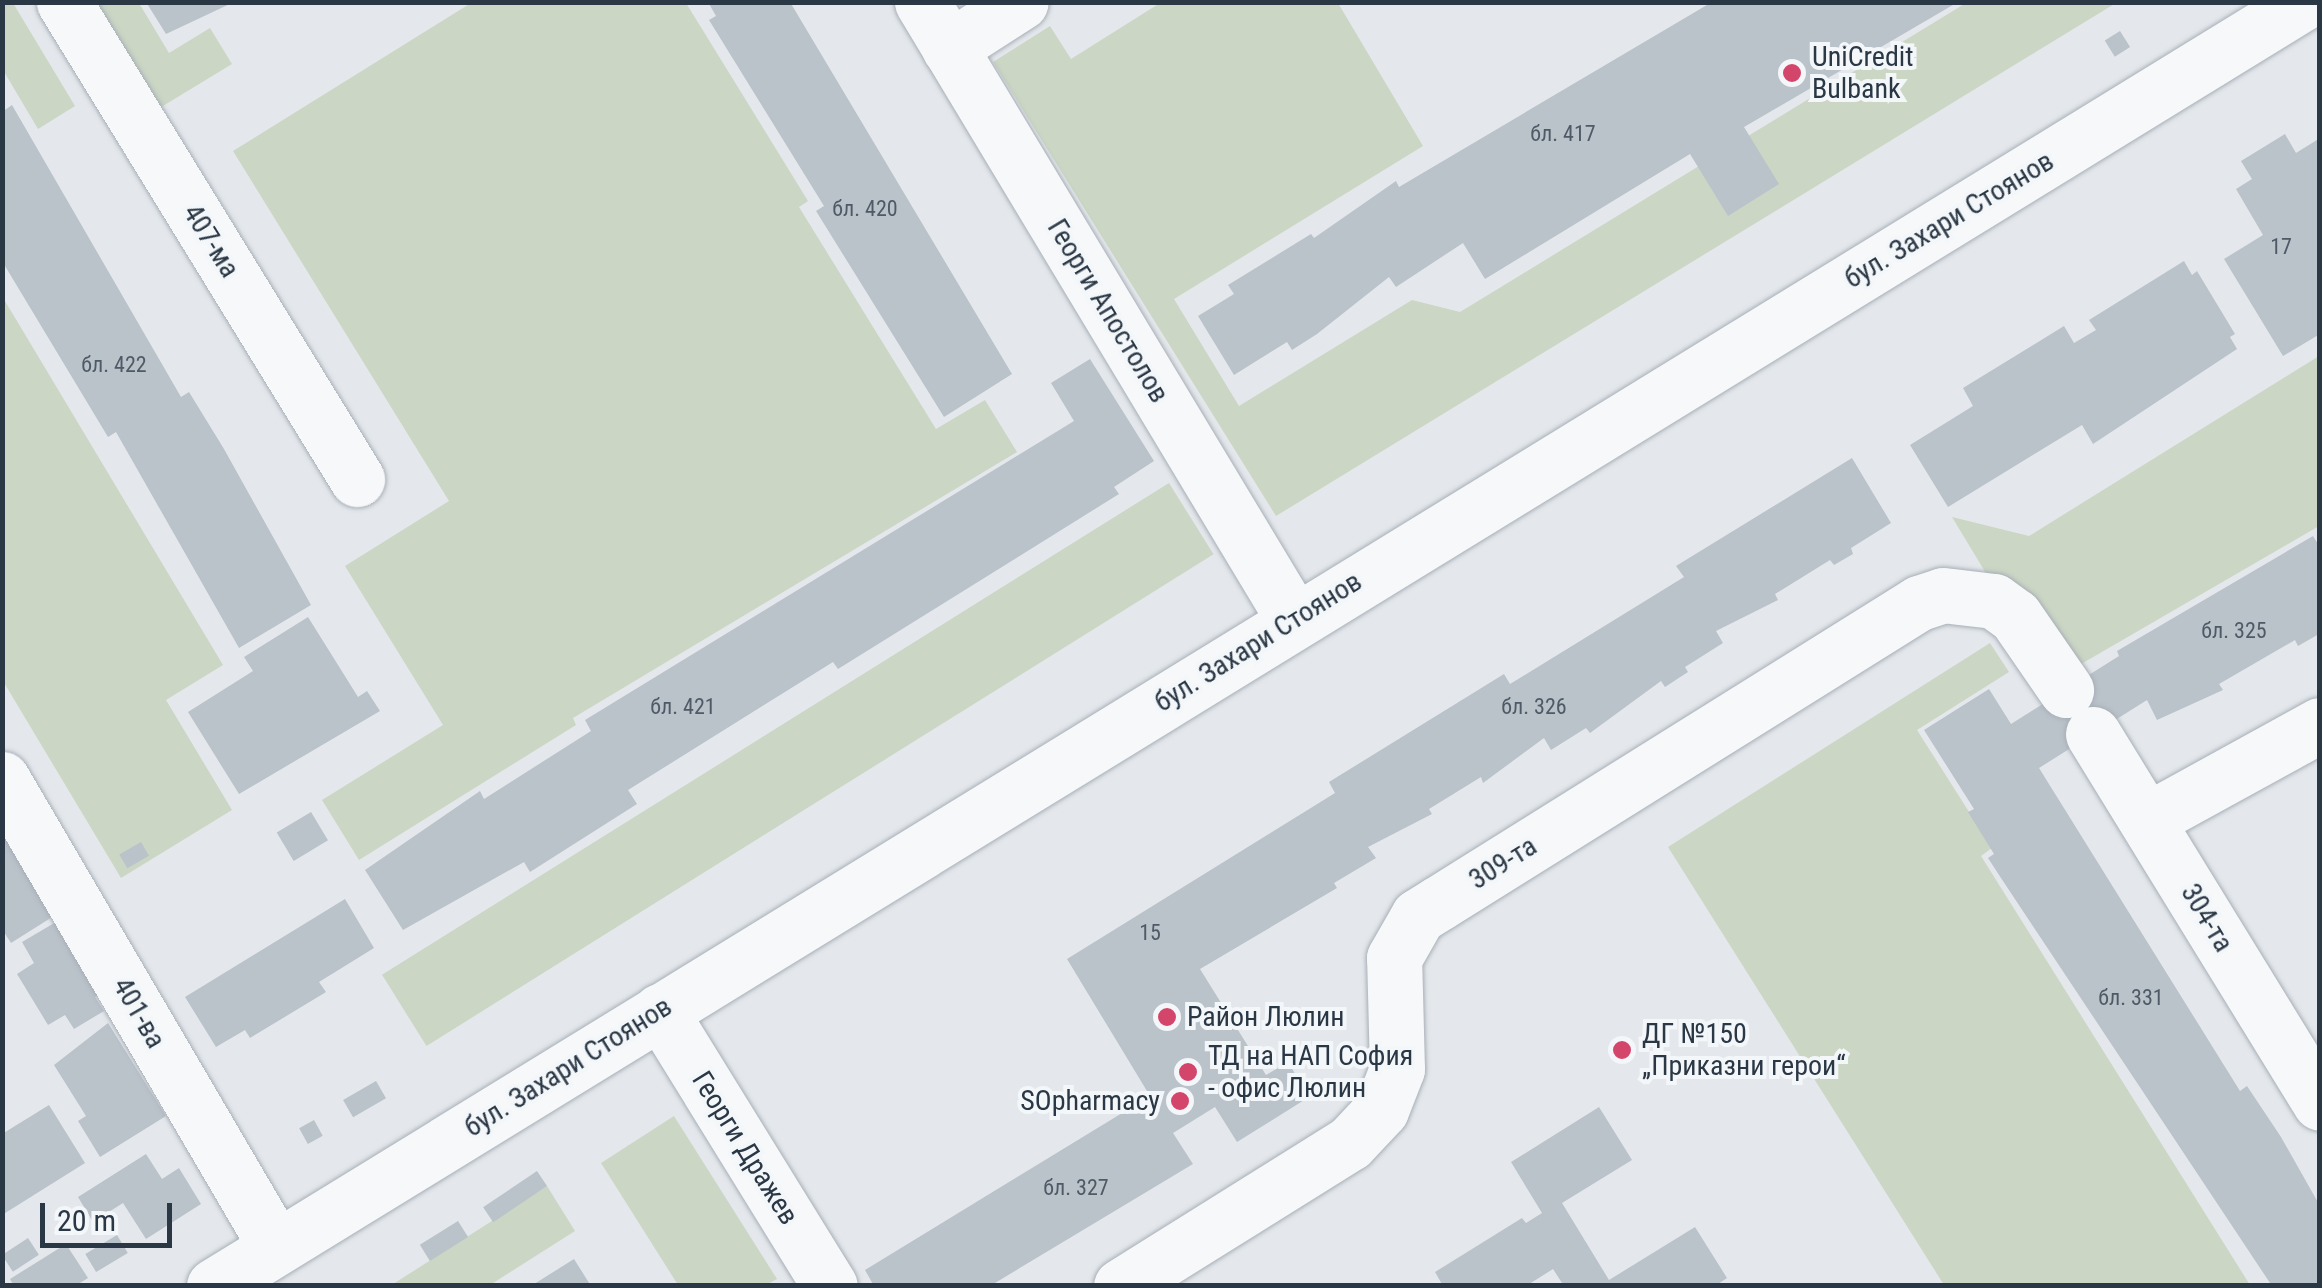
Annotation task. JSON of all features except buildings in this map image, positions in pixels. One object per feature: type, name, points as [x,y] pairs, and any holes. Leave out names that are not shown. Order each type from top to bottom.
[{"type":"street","name":"407-ма","points":[[64,2],[358,480]]},
{"type":"street","points":[[935,25],[1021,2]]},
{"type":"street","name":"бул. Захари Стоянов","points":[[214,1286],[2304,2]]},
{"type":"street","name":"Георги Апостолов","points":[[935,25],[1294,620]]},
{"type":"street","name":"309-та","points":[[1121,1286],[1350,1144],[1380,1110],[1397,1069],[1394,958],[1418,916],[1919,604],[1956,594],[1994,601],[2031,636]]},
{"type":"street","name":"304-та","points":[[2031,636],[2320,1102]]},
{"type":"street","points":[[2147,820],[2320,726]]},
{"type":"street","name":"401-ва","points":[[2,779],[276,1247]]},
{"type":"street","name":"Георги Дражев","points":[[660,1011],[830,1286]]},
{"type":"green space","points":[[2,3],[13,3],[75,106],[38,129],[3,70]]},
{"type":"green space","points":[[93,3],[139,3],[169,53],[210,28],[232,64],[158,109]]},
{"type":"green space","points":[[471,3],[686,3],[808,201],[799,207],[936,429],[985,400],[1017,452],[573,718],[576,725],[359,860],[322,800],[443,725],[345,566],[449,501],[233,151]]},
{"type":"green space","points":[[1160,3],[1338,3],[1423,146],[1174,299],[1239,406],[1412,300],[1460,312],[1966,3],[2116,3],[1276,516],[993,62],[1050,26],[1071,59]]},
{"type":"green space","points":[[2,296],[223,665],[166,700],[232,810],[121,878],[3,681]]},
{"type":"green space","points":[[2319,356],[2319,526],[2076,667],[1987,575],[1952,517],[2029,536]]},
{"type":"green space","points":[[1169,483],[1214,554],[427,1046],[382,975]]},
{"type":"green space","points":[[1990,643],[2009,672],[1917,730],[1992,848],[1981,856],[2250,1285],[1944,1285],[1668,847]]},
{"type":"green space","points":[[674,1116],[777,1279],[766,1285],[678,1285],[601,1163]]},
{"type":"green space","points":[[547,1186],[575,1231],[490,1285],[390,1286]]},
{"type":"place","name":"UniCredit Bulbank","points":[[1792,73]]},
{"type":"place","name":"Район Люлин","points":[[1167,1017]]},
{"type":"place","name":"ДГ №150 „Приказни герои“","points":[[1622,1050]]},
{"type":"place","name":"ТД на НАП София - офис Люлин","points":[[1188,1072]]},
{"type":"place","name":"SOpharmacy","points":[[1180,1101]]}]
